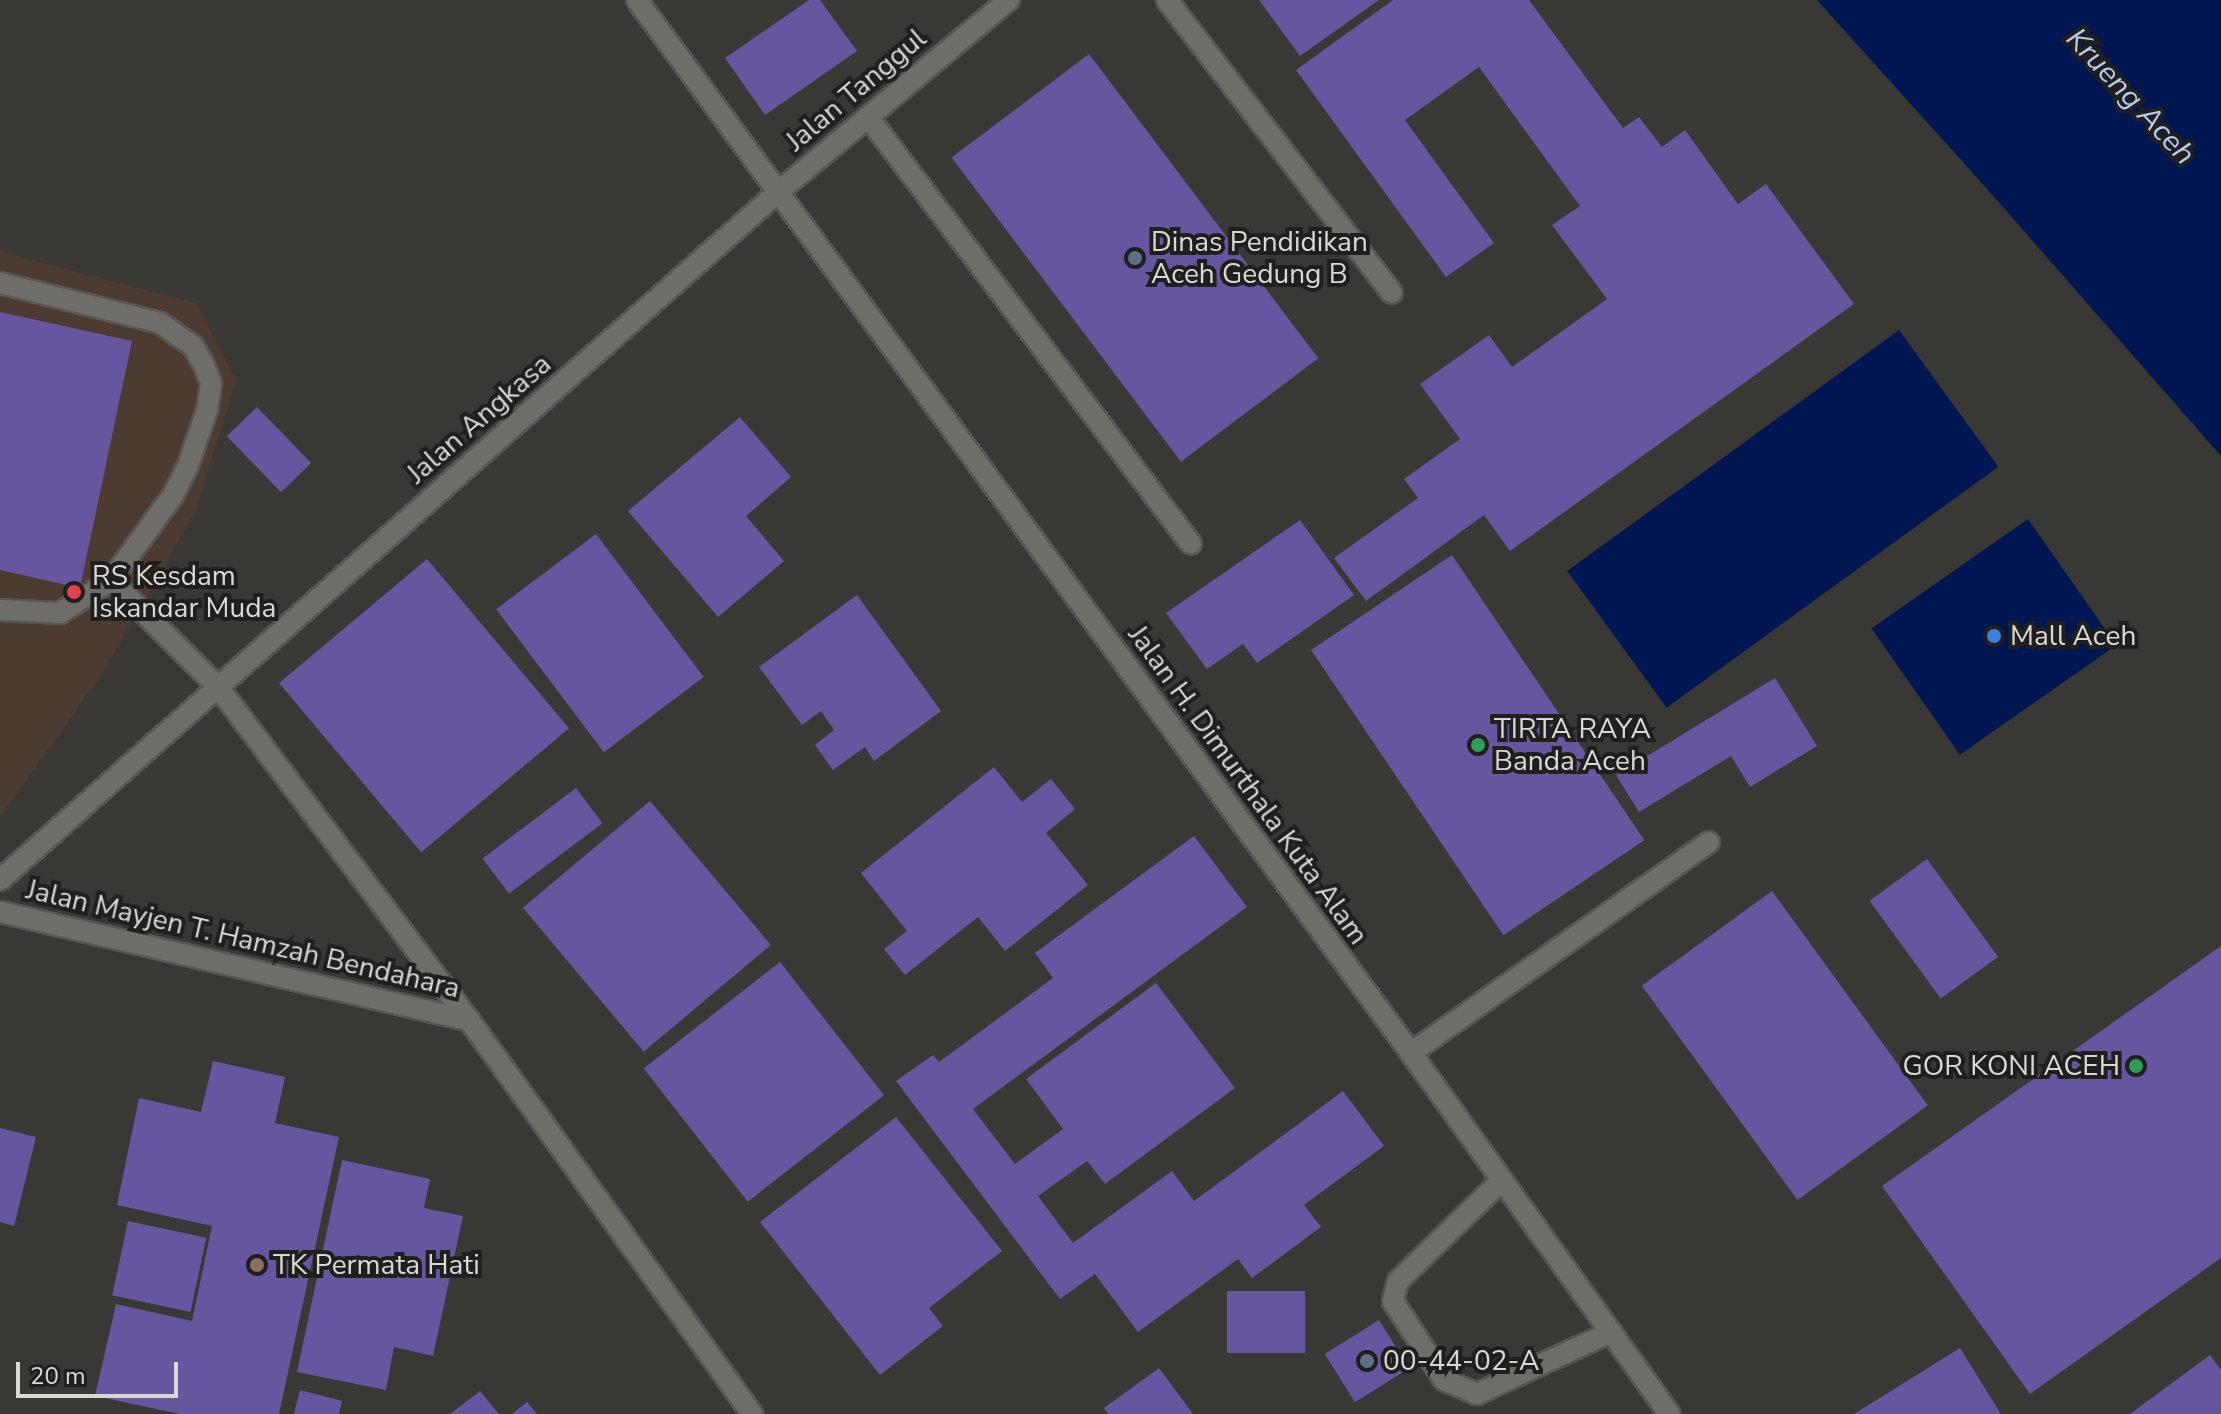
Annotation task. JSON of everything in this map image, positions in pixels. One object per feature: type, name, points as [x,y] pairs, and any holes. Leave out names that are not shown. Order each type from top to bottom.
[{"type":"street","name":"Jalan H. Dimurthala Kuta Alam","points":[[637,0],[1411,1053],[1669,1414]]},
{"type":"street","name":"Jalan Tanggul","points":[[777,193],[1009,0]]},
{"type":"street","points":[[1167,0],[1392,293]]},
{"type":"street","points":[[868,117],[1191,544]]},
{"type":"street","name":"Jalan Angkasa","points":[[0,880],[777,193]]},
{"type":"street","points":[[0,283],[160,323],[193,346],[211,383],[207,410],[174,494],[111,580],[60,613],[0,610]]},
{"type":"street","points":[[111,580],[218,687],[469,1020]]},
{"type":"street","points":[[1411,1053],[1709,842]]},
{"type":"street","name":"Jalan Mayjen T. Hamzah Bendahara","points":[[0,912],[469,1020],[752,1414]]},
{"type":"street","points":[[1501,1181],[1398,1281],[1393,1301],[1444,1380],[1477,1394],[1611,1332]]},
{"type":"shaded area","name":"RS Kesdam Iskandar Muda","points":[[0,252],[196,303],[236,380],[196,510],[102,674],[0,817]]},
{"type":"water","name":"Krueng Aceh","points":[[1817,0],[2221,0],[2221,456],[1980,181]]},
{"type":"water","points":[[1899,330],[1998,467],[1667,708],[1567,571]]},
{"type":"water","points":[[2028,519],[2116,645],[1960,755],[1872,629]]},
{"type":"building","points":[[809,0],[820,0],[857,51],[765,115],[725,58]]},
{"type":"building","points":[[1259,0],[1379,0],[1300,56]]},
{"type":"building","points":[[1393,0],[1529,0],[1623,128],[1639,117],[1662,147],[1685,130],[1738,204],[1766,184],[1854,304],[1510,551],[1484,515],[1366,601],[1334,558],[1418,498],[1404,479],[1460,439],[1420,384],[1489,335],[1512,367],[1607,299],[1552,225],[1580,206],[1479,67],[1405,120],[1494,243],[1446,277],[1296,70]]},
{"type":"building","name":"Dinas Pendidikan Aceh Gedung B","points":[[1089,54],[1318,358],[1181,462],[952,158]]},
{"type":"building","points":[[0,312],[132,341],[80,588],[0,570]]},
{"type":"building","points":[[257,407],[311,463],[281,492],[227,436]]},
{"type":"building","points":[[740,417],[791,477],[746,516],[784,561],[718,617],[628,511]]},
{"type":"building","points":[[1300,520],[1354,595],[1257,663],[1243,644],[1207,669],[1166,613]]},
{"type":"building","points":[[596,534],[704,677],[604,752],[496,609]]},
{"type":"building","name":"TIRTA RAYA Banda Aceh","points":[[1452,555],[1644,840],[1503,935],[1311,650]]},
{"type":"building","points":[[427,559],[569,728],[421,852],[279,683]]},
{"type":"building","points":[[857,595],[941,711],[874,761],[865,747],[833,770],[815,745],[834,730],[821,711],[802,725],[759,667]]},
{"type":"building","points":[[1775,678],[1817,746],[1750,787],[1731,756],[1639,812],[1616,775]]},
{"type":"building","points":[[994,767],[1022,802],[1051,779],[1075,809],[1046,833],[1088,885],[1005,951],[978,917],[905,975],[884,949],[907,931],[861,873]]},
{"type":"building","points":[[576,788],[602,823],[509,894],[483,858]]},
{"type":"building","points":[[650,801],[771,945],[644,1052],[523,908]]},
{"type":"building","points":[[1194,836],[1247,907],[973,1109],[1015,1164],[1063,1129],[1026,1079],[1156,983],[1235,1088],[1105,1184],[1087,1161],[1038,1196],[1073,1243],[1172,1171],[1194,1201],[1343,1091],[1384,1146],[1304,1205],[1321,1227],[1252,1278],[1238,1259],[1138,1332],[1095,1274],[1060,1299],[896,1081],[933,1055],[939,1062],[1053,978],[1035,953]]},
{"type":"building","points":[[1927,859],[1998,957],[1941,999],[1870,901]]},
{"type":"building","points":[[1772,891],[1928,1105],[1798,1200],[1642,986]]},
{"type":"building","name":"GOR KONI ACEH","points":[[2221,946],[2221,1258],[2030,1394],[1882,1186]]},
{"type":"building","points":[[780,962],[884,1095],[748,1202],[644,1069]]},
{"type":"building","name":"TK Permata Hati","points":[[213,1061],[285,1077],[275,1123],[339,1137],[279,1414],[180,1414],[95,1396],[116,1304],[192,1321],[212,1226],[117,1205],[139,1098],[201,1112]]},
{"type":"building","points":[[896,1117],[1002,1251],[929,1308],[943,1326],[880,1375],[760,1222]]},
{"type":"building","points":[[0,1128],[36,1137],[14,1226],[0,1222]]},
{"type":"building","points":[[342,1160],[430,1179],[424,1208],[463,1216],[433,1356],[394,1347],[386,1390],[297,1372]]},
{"type":"building","points":[[128,1221],[206,1238],[190,1312],[112,1295]]},
{"type":"building","points":[[1227,1291],[1305,1291],[1305,1353],[1227,1353]]},
{"type":"building","name":"00-44-02-A","points":[[1379,1320],[1409,1368],[1355,1402],[1325,1354]]},
{"type":"building","points":[[1960,1348],[2001,1414],[1854,1414]]},
{"type":"building","points":[[2210,1355],[2221,1370],[2221,1414],[2130,1414]]},
{"type":"building","points":[[1159,1368],[1193,1414],[1108,1414],[1104,1408]]},
{"type":"building","points":[[300,1390],[342,1401],[339,1414],[294,1414]]},
{"type":"building","points":[[480,1391],[499,1414],[450,1414]]},
{"type":"building","points":[[527,1402],[537,1414],[512,1414]]},
{"type":"place","name":"Dinas Pendidikan Aceh Gedung B","points":[[1135,258]]},
{"type":"place","name":"RS Kesdam Iskandar Muda","points":[[74,592]]},
{"type":"place","name":"Mall Aceh","points":[[1994,636]]},
{"type":"place","name":"TIRTA RAYA Banda Aceh","points":[[1478,745]]},
{"type":"place","name":"GOR KONI ACEH","points":[[2136,1066]]},
{"type":"place","name":"TK Permata Hati","points":[[257,1265]]},
{"type":"place","name":"00-44-02-A","points":[[1367,1361]]}]
